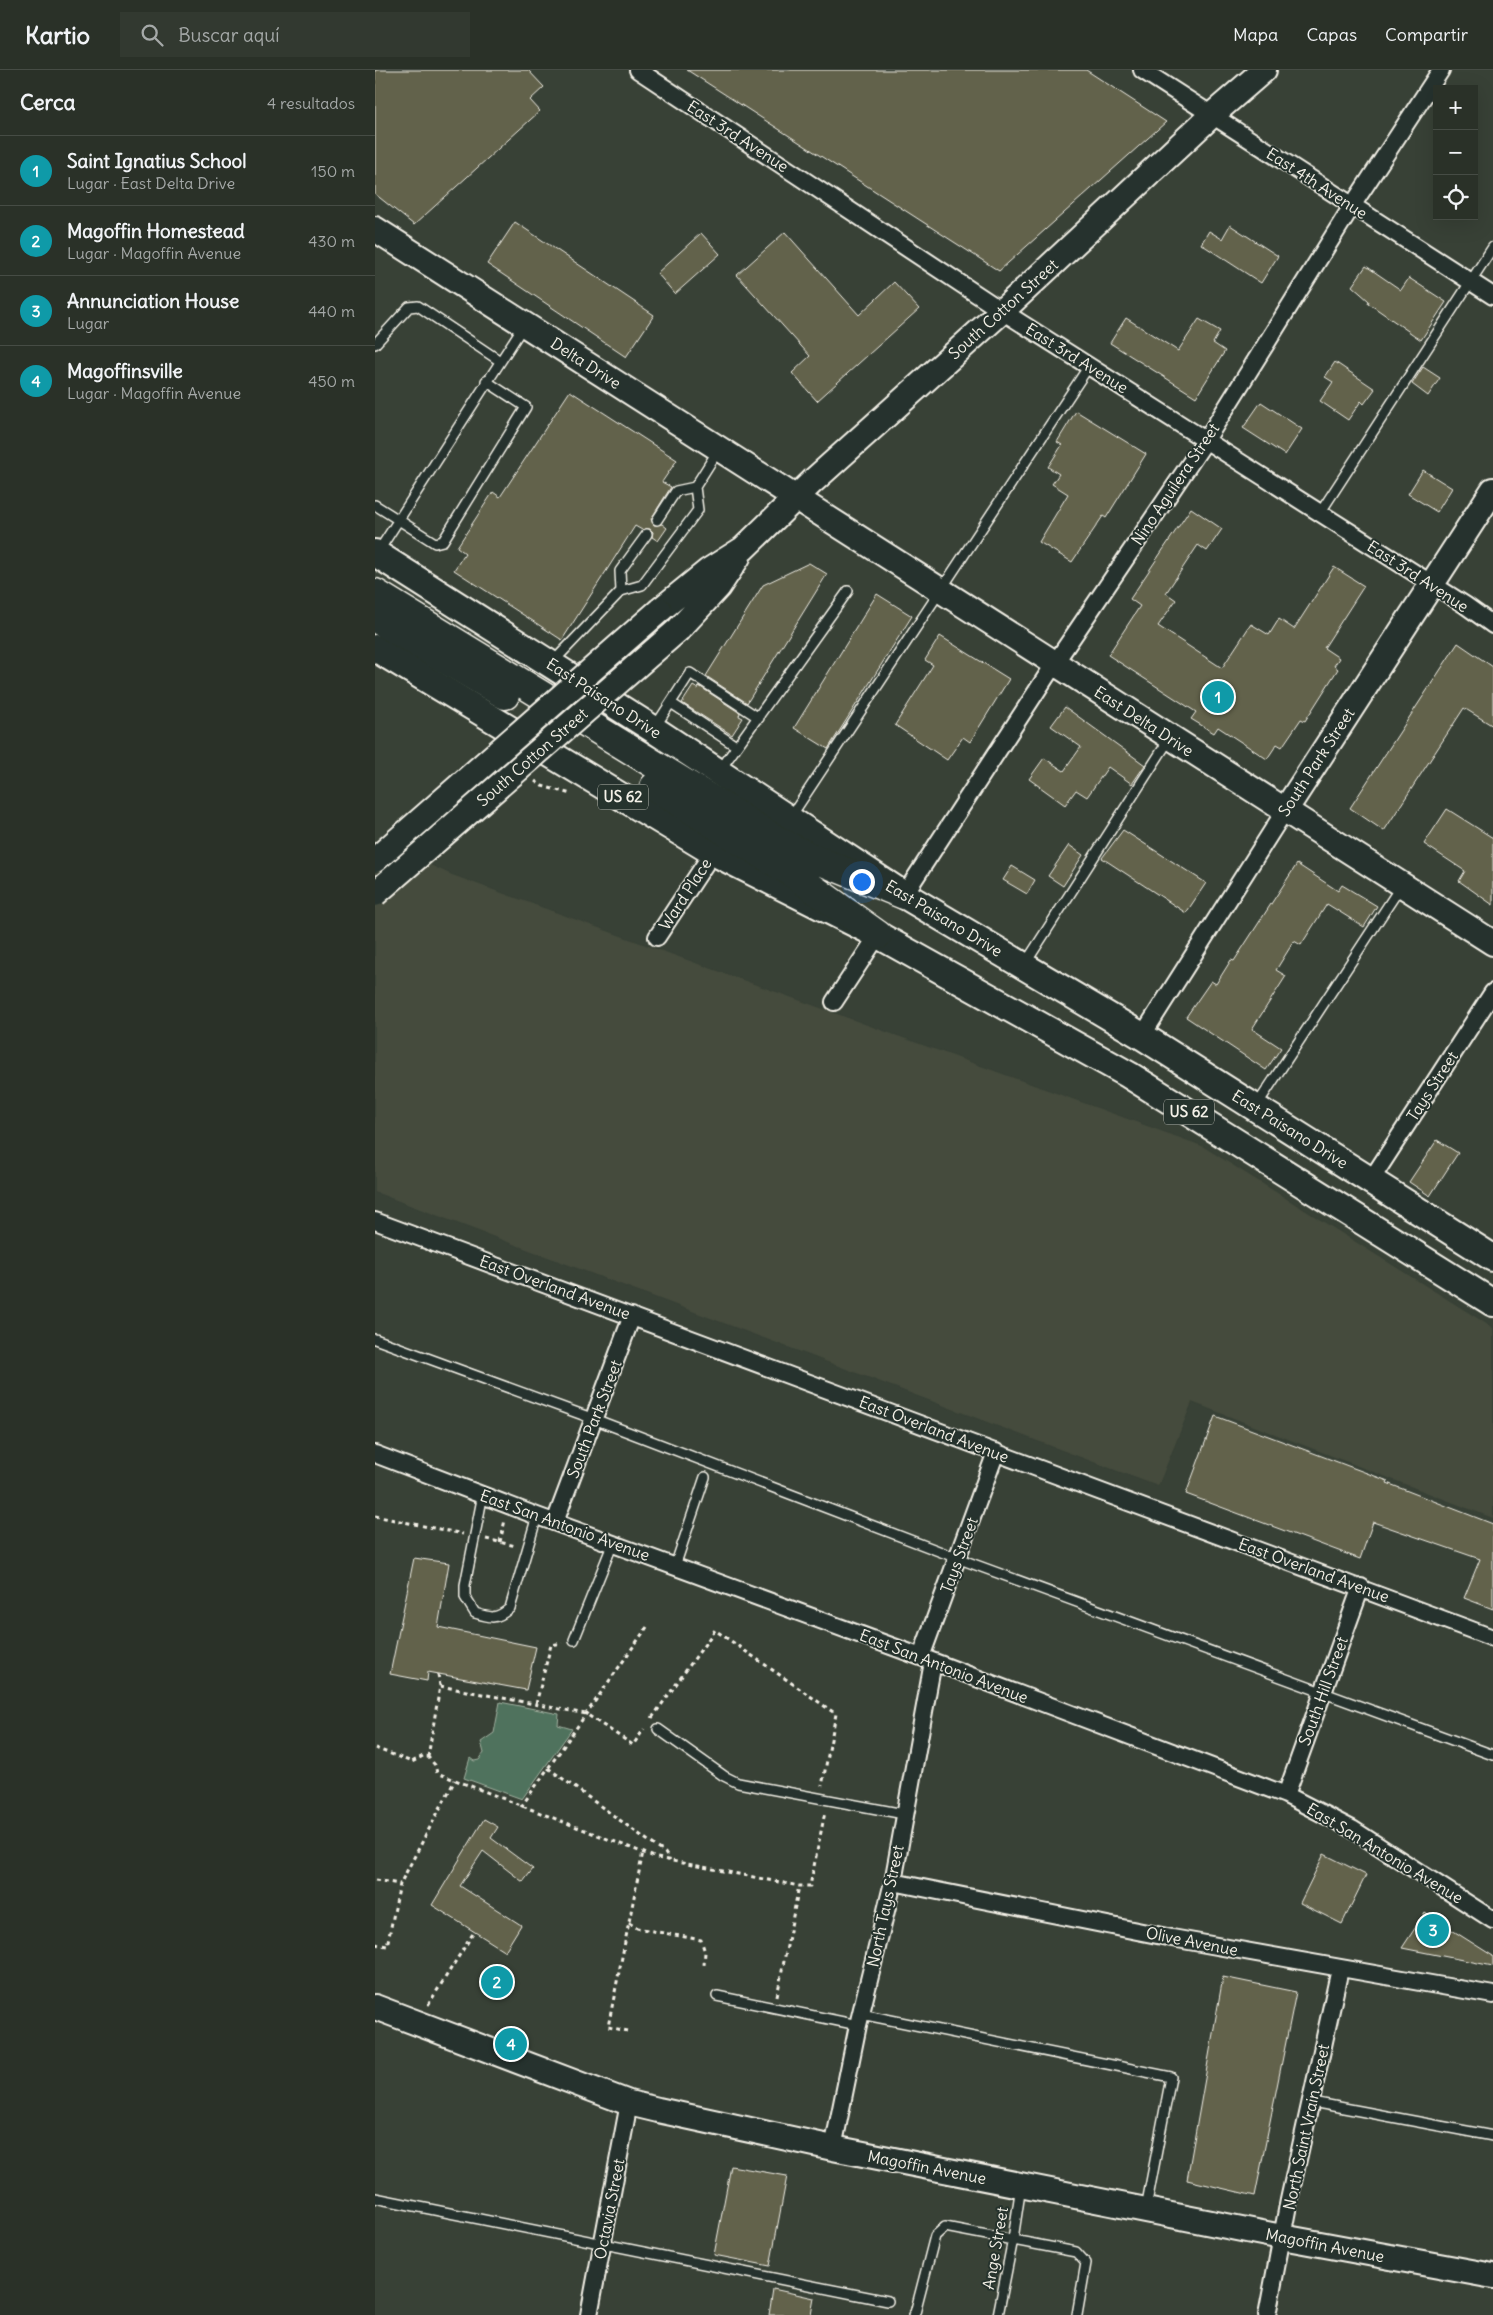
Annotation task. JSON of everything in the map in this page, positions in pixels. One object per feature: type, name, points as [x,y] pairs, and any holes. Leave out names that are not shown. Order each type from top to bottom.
[{"type":"highway","points":[[375,593],[781,842],[818,860],[904,895]]},
{"type":"highway","points":[[375,618],[492,687],[790,872],[878,935]]},
{"type":"main road","name":"East Paisano Drive","points":[[376,553],[719,772],[904,895],[1142,1036],[1490,1253]]},
{"type":"main road","name":"US 62","points":[[375,648],[713,852],[878,935],[1129,1074],[1493,1303]]},
{"type":"street","name":"East 3rd Avenue","points":[[638,70],[1003,311],[1433,584],[1493,625]]},
{"type":"street","name":"East 4th Avenue","points":[[1142,70],[1493,296]]},
{"type":"street","name":"South Cotton Street","points":[[375,894],[679,629],[717,588],[743,549],[795,498],[1003,311],[1212,115],[1264,70]]},
{"type":"street","name":"Nino Aguilera Street","points":[[904,895],[1055,663],[1206,440],[1352,206],[1441,70]]},
{"type":"street","name":"Delta Drive","points":[[375,229],[795,498]]},
{"type":"street","name":"South Park Street","points":[[1142,1036],[1284,812],[1493,490]]},
{"type":"street","name":"East Delta Drive","points":[[795,498],[1493,944]]},
{"type":"street","name":"South Cotton Street","points":[[375,860],[660,610],[708,571],[743,549]]},
{"type":"street","name":"Ward Place","points":[[657,937],[713,852]]},
{"type":"street","points":[[834,1002],[878,935]]},
{"type":"street","name":"Tays Street","points":[[1371,1180],[1493,992]]},
{"type":"street","name":"East Overland Avenue","points":[[375,1221],[1361,1587],[1493,1638]]},
{"type":"street","name":"South Park Street","points":[[555,1522],[633,1316]]},
{"type":"street","name":"Tays Street","points":[[927,1660],[957,1558],[996,1452]]},
{"type":"street","name":"East San Antonio Avenue","points":[[375,1454],[1286,1795],[1351,1829],[1493,1920]]},
{"type":"street","name":"South Hill Street","points":[[1286,1795],[1361,1587]]},
{"type":"street","name":"North Tays Street","points":[[833,2148],[860,2019],[893,1882],[927,1660]]},
{"type":"street","name":"Olive Avenue","points":[[893,1882],[1340,1969],[1493,1995]]},
{"type":"street","name":"North Saint Vrain Street","points":[[1267,2315],[1340,1969]]},
{"type":"street","name":"Magoffin Avenue","points":[[375,2007],[629,2103],[833,2148],[1282,2237],[1493,2276]]},
{"type":"street","name":"Octavia Street","points":[[589,2315],[629,2103]]},
{"type":"lane","points":[[1320,513],[1493,247]]},
{"type":"lane","points":[[375,344],[409,307],[419,306],[500,360]]},
{"type":"lane","points":[[376,553],[524,323]]},
{"type":"lane","points":[[789,820],[1089,366]]},
{"type":"lane","points":[[375,505],[435,543],[443,541],[525,407],[486,381]]},
{"type":"lane","points":[[550,664],[621,591],[642,585],[698,510],[695,487],[719,449]]},
{"type":"lane","points":[[657,520],[676,491],[695,487]]},
{"type":"lane","points":[[621,591],[621,571],[647,534]]},
{"type":"lane","points":[[719,772],[848,591]]},
{"type":"lane","points":[[653,730],[690,673],[702,687],[729,704],[759,718]]},
{"type":"lane","points":[[671,702],[713,727],[736,746]]},
{"type":"lane","points":[[1024,966],[1170,738]]},
{"type":"lane","points":[[1255,1107],[1401,885]]},
{"type":"lane","points":[[375,1339],[594,1419],[957,1558],[1493,1755]]},
{"type":"lane","points":[[675,1566],[705,1478]]},
{"type":"lane","points":[[483,1494],[465,1585],[465,1597],[475,1613],[488,1617],[500,1616],[509,1608],[537,1516]]},
{"type":"lane","points":[[574,1640],[613,1543]]},
{"type":"lane","points":[[658,1729],[725,1776],[739,1782],[904,1814]]},
{"type":"lane","points":[[717,1996],[860,2019],[1171,2077],[1146,2209]]},
{"type":"lane","points":[[1312,2102],[1493,2136]]},
{"type":"lane","name":"Ange Street","points":[[998,2315],[1013,2240],[1021,2185]]},
{"type":"lane","points":[[375,2198],[888,2301]]},
{"type":"lane","points":[[913,2315],[935,2236],[945,2227],[1076,2252],[1086,2263],[1077,2315]]},
{"type":"path","points":[[375,1516],[475,1536],[527,1549]]},
{"type":"path","points":[[499,1542],[505,1519]]},
{"type":"path","points":[[521,1807],[647,1627]]},
{"type":"path","points":[[440,1686],[586,1714],[633,1744],[715,1630],[836,1714],[821,1788]]},
{"type":"path","points":[[536,1704],[551,1645],[574,1640]]},
{"type":"path","points":[[438,1674],[440,1686],[428,1756],[435,1765],[437,1773],[521,1807],[643,1852],[670,1861],[799,1886],[810,1886],[825,1811]]},
{"type":"path","points":[[375,1748],[411,1762],[423,1756],[428,1756]]},
{"type":"path","points":[[548,1768],[665,1853],[670,1861]]},
{"type":"path","points":[[375,1944],[387,1946],[401,1884],[455,1780]]},
{"type":"path","points":[[628,2031],[607,2027],[643,1852]]},
{"type":"path","points":[[375,1880],[401,1884]]},
{"type":"path","points":[[777,1996],[799,1886]]},
{"type":"path","points":[[629,1923],[637,1928],[701,1940],[705,1952],[704,1965]]},
{"type":"path","points":[[428,2005],[474,1932]]},
{"type":"path","points":[[419,2002],[436,2008]]},
{"type":"shaded area","points":[[375,840],[452,875],[1202,1146],[1493,1328],[1493,1518],[1192,1402],[1158,1486],[375,1192]]},
{"type":"green space","points":[[500,1702],[559,1714],[558,1725],[572,1729],[522,1799],[464,1778],[470,1758],[474,1761],[479,1760],[484,1753],[481,1742],[494,1733]]},
{"type":"building","points":[[375,70],[528,70],[544,87],[530,100],[540,111],[414,225],[375,194]]},
{"type":"building","points":[[687,70],[1086,70],[1166,122],[999,271]]},
{"type":"building","points":[[515,222],[654,315],[626,357],[487,264]]},
{"type":"building","points":[[1230,225],[1278,256],[1261,283],[1201,244],[1209,231],[1222,239]]},
{"type":"building","points":[[785,232],[859,315],[894,282],[919,309],[817,401],[792,373],[810,356],[737,275]]},
{"type":"building","points":[[701,233],[720,254],[675,294],[657,273]]},
{"type":"building","points":[[1366,266],[1401,290],[1409,278],[1446,302],[1421,340],[1368,303],[1369,301],[1352,286]]},
{"type":"building","points":[[1126,318],[1178,351],[1199,319],[1220,331],[1213,343],[1225,351],[1196,397],[1110,343]]},
{"type":"building","points":[[1335,362],[1375,389],[1364,404],[1361,401],[1348,420],[1320,401],[1333,382],[1325,377]]},
{"type":"building","points":[[1423,367],[1440,378],[1428,396],[1412,384]]},
{"type":"building","points":[[570,391],[677,460],[662,482],[671,487],[651,519],[654,525],[662,524],[667,528],[658,541],[652,537],[653,532],[650,529],[642,530],[635,526],[562,640],[454,570],[465,553],[457,547],[493,492],[500,497]]},
{"type":"building","points":[[1261,402],[1302,429],[1285,455],[1243,428]]},
{"type":"building","points":[[1076,411],[1146,454],[1106,518],[1103,516],[1072,562],[1039,542],[1068,494],[1052,484],[1059,474],[1048,467],[1062,445],[1057,442]]},
{"type":"building","points":[[1423,470],[1452,488],[1437,512],[1408,494]]},
{"type":"building","points":[[1191,508],[1222,529],[1207,551],[1198,545],[1166,593],[1176,600],[1158,626],[1222,668],[1251,624],[1269,635],[1279,619],[1294,629],[1334,567],[1364,586],[1324,648],[1339,658],[1334,666],[1338,669],[1305,721],[1301,719],[1282,747],[1277,744],[1267,759],[1218,727],[1214,733],[1191,719],[1196,712],[1108,655],[1140,606],[1130,599]]},
{"type":"building","points":[[809,563],[827,574],[747,703],[706,676],[763,585]]},
{"type":"building","points":[[877,594],[912,616],[828,749],[794,728]]},
{"type":"building","points":[[940,636],[1009,679],[970,742],[963,737],[947,760],[895,725],[933,665],[925,660]]},
{"type":"building","points":[[1458,643],[1493,667],[1493,726],[1464,708],[1384,831],[1350,808]]},
{"type":"building","points":[[693,686],[698,689],[699,686],[740,713],[739,716],[743,718],[732,735],[682,703]]},
{"type":"building","points":[[1065,707],[1145,765],[1132,784],[1108,767],[1087,797],[1076,790],[1065,805],[1029,779],[1044,758],[1064,771],[1081,747],[1051,726]]},
{"type":"building","points":[[1447,809],[1493,838],[1493,905],[1459,881],[1465,871],[1424,844]]},
{"type":"building","points":[[1123,830],[1206,883],[1186,913],[1102,858]]},
{"type":"building","points":[[1069,845],[1083,855],[1063,886],[1048,876]]},
{"type":"building","points":[[1297,864],[1338,891],[1342,885],[1377,906],[1364,927],[1327,904],[1301,945],[1294,941],[1276,970],[1286,976],[1252,1029],[1281,1048],[1266,1070],[1186,1017],[1211,981],[1216,984],[1231,960],[1234,961]]},
{"type":"building","points":[[1012,866],[1035,880],[1027,894],[1003,880]]},
{"type":"building","points":[[1437,1140],[1458,1153],[1430,1196],[1409,1182]]},
{"type":"building","points":[[1215,1416],[1388,1481],[1387,1483],[1493,1524],[1493,1609],[1464,1598],[1480,1559],[1373,1522],[1360,1559],[1186,1494]]},
{"type":"building","points":[[414,1558],[449,1563],[438,1627],[536,1647],[526,1690],[428,1672],[427,1681],[390,1674]]},
{"type":"building","points":[[484,1819],[498,1827],[491,1838],[533,1869],[523,1882],[483,1851],[460,1886],[521,1925],[505,1951],[432,1905]]},
{"type":"building","points":[[1324,1854],[1366,1875],[1342,1924],[1300,1903]]},
{"type":"building","points":[[1425,1913],[1493,1956],[1493,1966],[1402,1948]]},
{"type":"building","points":[[1223,1977],[1296,1992],[1255,2196],[1187,2180]]},
{"type":"building","points":[[731,2166],[787,2176],[770,2266],[714,2255]]},
{"type":"building","points":[[773,2289],[814,2298],[811,2315],[769,2315]]},
{"type":"place","name":"Saint Ignatius School","points":[[1218,697]]},
{"type":"place","name":"Annunciation House","points":[[1433,1930]]},
{"type":"place","name":"Magoffin Homestead","points":[[497,1982]]},
{"type":"place","name":"Magoffinsville","points":[[511,2044]]}]
